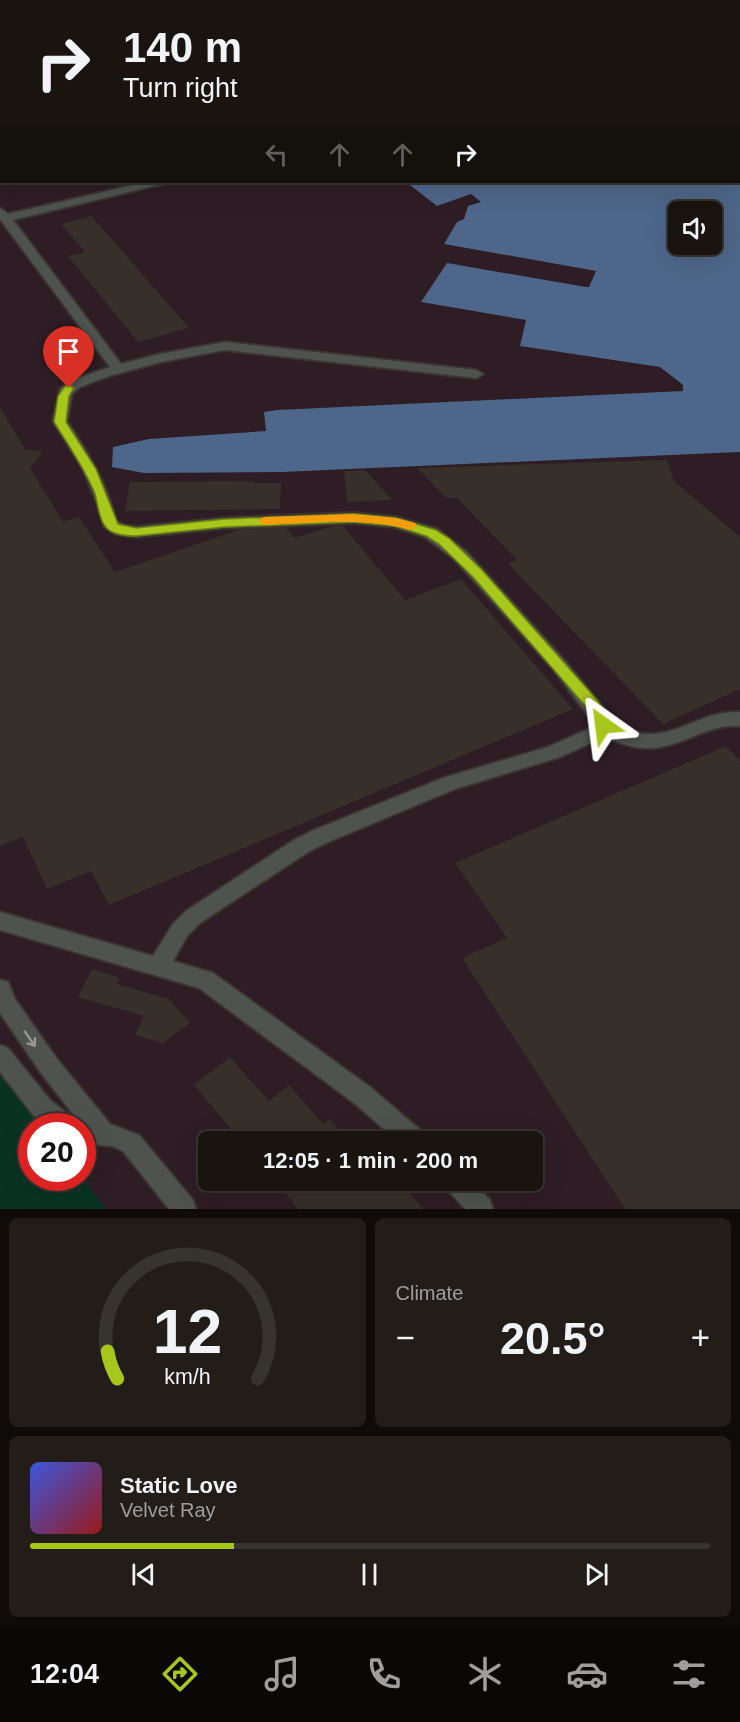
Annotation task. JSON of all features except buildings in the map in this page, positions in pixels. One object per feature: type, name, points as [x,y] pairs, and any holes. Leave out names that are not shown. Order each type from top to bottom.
[{"type":"lane","points":[[3,214],[133,183]]},
{"type":"lane","points":[[3,214],[153,183]]},
{"type":"lane","points":[[3,214],[118,369]]},
{"type":"lane","points":[[158,967],[174,938],[193,917],[301,846],[422,794],[554,752],[590,736],[603,725],[600,714],[560,666],[461,556],[431,533],[396,522],[354,518],[225,523],[136,532],[127,532],[113,527],[90,469],[62,426],[59,417],[63,396],[69,388],[87,378],[225,346],[476,374]]},
{"type":"lane","points":[[601,729],[635,740],[658,741],[713,719],[740,719]]},
{"type":"lane","points":[[0,921],[206,980],[362,1095],[404,1131]]},
{"type":"lane","points":[[0,989],[7,1005],[80,1113]]},
{"type":"lane","points":[[0,1055],[48,1113]]},
{"type":"lane","points":[[96,1134],[123,1138],[131,1143],[184,1209]]},
{"type":"lane","points":[[464,1191],[481,1209]]},
{"type":"shaded area","points":[[0,183],[407,183],[437,206],[471,194],[481,202],[469,207],[464,220],[457,222],[444,244],[594,270],[596,271],[589,287],[421,302],[527,320],[520,346],[660,367],[684,387],[683,391],[277,410],[264,412],[266,431],[149,439],[112,467],[144,473],[282,472],[740,452],[740,1209],[101,1209],[87,1191],[96,1191],[96,1113],[27,1113],[0,1079]]},
{"type":"green space","points":[[0,1072],[32,1113],[18,1113],[18,1191],[92,1191],[106,1209],[0,1209]]},
{"type":"water","points":[[407,183],[740,183],[740,452],[282,472],[144,473],[112,467],[113,447],[149,439],[266,431],[264,412],[277,410],[683,391],[683,385],[660,367],[520,346],[526,320],[421,302],[447,263],[589,287],[596,271],[444,244],[457,222],[464,219],[468,206],[481,202],[471,194],[437,206]]},
{"type":"slow traffic","points":[[264,521],[354,518],[376,519],[411,526]]},
{"type":"route","points":[[69,388],[63,396],[60,422],[90,469],[113,527],[127,532],[136,532],[225,523],[354,518],[396,522],[431,533],[444,541],[477,573],[593,705],[603,720],[603,725]]}]
